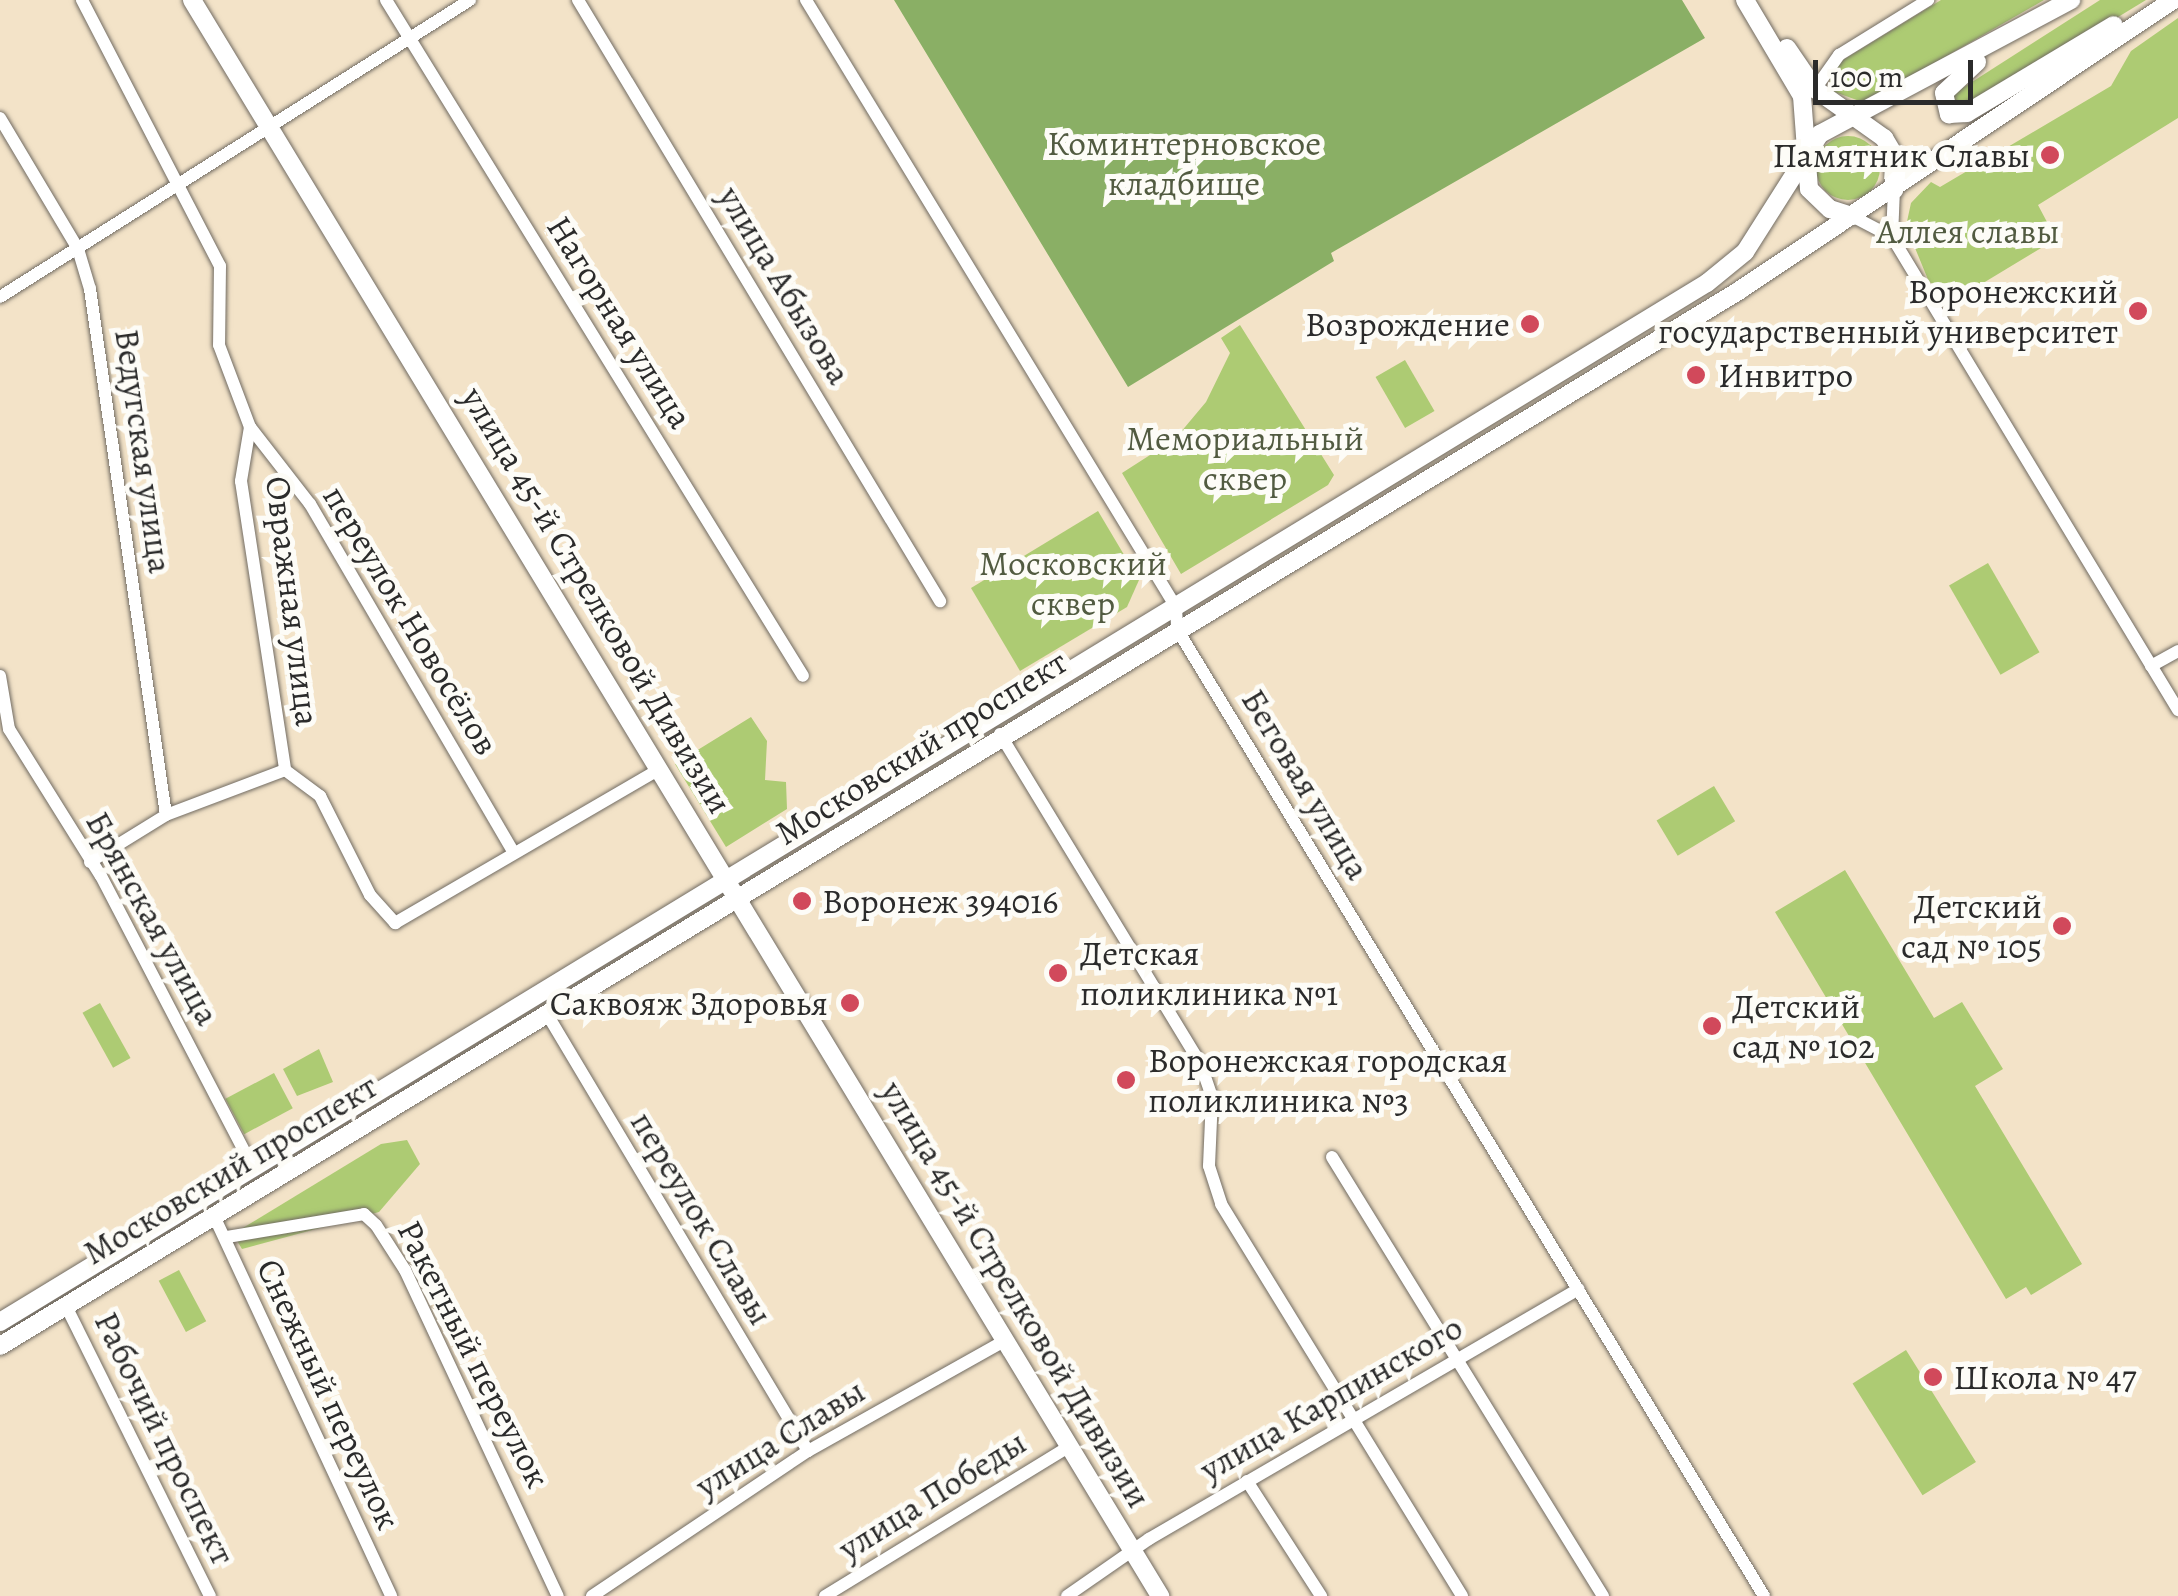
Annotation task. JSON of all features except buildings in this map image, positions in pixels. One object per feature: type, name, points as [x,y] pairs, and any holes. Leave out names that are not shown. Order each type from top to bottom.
[{"type":"main road","name":"улица 45-й Стрелковой Дивизии","points":[[192,0],[1160,1596]]},
{"type":"main road","points":[[1745,0],[1802,96],[1809,189],[1830,209],[1852,216]]},
{"type":"main road","points":[[1758,0],[1814,89],[1854,117],[1893,153],[1894,190]]},
{"type":"main road","name":"Московский проспект","points":[[0,1322],[1720,274],[1745,252],[1806,148],[1854,117],[2070,0]]},
{"type":"main road","name":"Московский проспект","points":[[0,1346],[1894,190],[2173,0]]},
{"type":"main road","points":[[2003,38],[1948,86],[1942,99],[1949,114],[1967,112],[2124,20],[2152,12]]},
{"type":"main road","name":"Брянская улица","points":[[253,1168],[264,1187]]},
{"type":"street","name":"Овражная улица","points":[[82,0],[220,266],[219,345],[250,428],[241,481],[285,770]]},
{"type":"street","name":"Нагорная улица","points":[[386,0],[803,676]]},
{"type":"street","points":[[0,298],[470,0]]},
{"type":"street","name":"улица Абызова","points":[[578,0],[940,602]]},
{"type":"street","name":"Беговая улица","points":[[806,0],[1176,607],[1177,629],[1764,1596]]},
{"type":"street","points":[[1814,89],[1839,55],[1928,0]]},
{"type":"street","name":"Ведугская улица","points":[[0,118],[78,249],[90,289],[166,814]]},
{"type":"street","points":[[1892,237],[1894,190]]},
{"type":"street","points":[[1852,216],[1892,237],[2178,710]]},
{"type":"street","name":"переулок Новосёлов","points":[[250,428],[310,504],[512,850]]},
{"type":"street","points":[[2151,666],[2178,650]]},
{"type":"street","name":"Брянская улица","points":[[0,676],[9,729],[90,862],[253,1168]]},
{"type":"street","points":[[1000,734],[1201,1066],[1212,1097],[1210,1166],[1221,1204],[1462,1596]]},
{"type":"street","points":[[90,862],[166,814],[285,770],[320,796],[370,895],[395,923],[512,850],[660,769]]},
{"type":"street","name":"переулок Славы","points":[[547,1014],[808,1451]]},
{"type":"street","points":[[1332,1157],[1603,1596]]},
{"type":"street","name":"Ракетный переулок","points":[[227,1238],[364,1214],[376,1225],[405,1270],[558,1596]]},
{"type":"street","name":"Снежный переулок","points":[[214,1216],[391,1596]]},
{"type":"street","name":"улица Карпинского","points":[[1067,1596],[1247,1481],[1578,1289]]},
{"type":"street","name":"Рабочий проспект","points":[[66,1306],[210,1596]]},
{"type":"street","name":"улица Славы","points":[[592,1596],[808,1451],[1006,1340]]},
{"type":"street","name":"улица Победы","points":[[825,1596],[1070,1446]]},
{"type":"street","points":[[1247,1481],[1320,1596]]},
{"type":"green space","name":"Коминтерновское кладбище","points":[[894,0],[1682,0],[1705,38],[1331,253],[1334,261],[1128,387]]},
{"type":"green space","points":[[1941,0],[2044,0],[1865,103],[1832,91],[1829,77],[1843,60]]},
{"type":"green space","points":[[2100,0],[2146,0],[1962,112],[1947,98]]},
{"type":"green space","name":"Аллея славы","points":[[2178,18],[2178,118],[2038,205],[2056,239],[1960,297],[1929,282],[1906,226],[1911,203],[1931,182],[1940,187],[2111,86],[2131,51]]},
{"type":"green space","points":[[1848,136],[1871,145],[1880,168],[1871,191],[1848,200],[1825,191],[1816,168],[1825,145]]},
{"type":"green space","name":"Мемориальный сквер","points":[[1240,325],[1334,475],[1328,485],[1181,574],[1122,473],[1175,439],[1206,402],[1230,353],[1221,338]]},
{"type":"green space","points":[[1405,360],[1434,411],[1405,428],[1376,377]]},
{"type":"green space","name":"Московский сквер","points":[[1098,511],[1139,580],[1127,607],[1020,671],[971,588]]},
{"type":"green space","points":[[1988,563],[2040,652],[2001,675],[1949,586]]},
{"type":"green space","points":[[751,717],[767,741],[765,780],[786,782],[787,809],[726,847],[675,764]]},
{"type":"green space","points":[[1714,786],[1735,821],[1678,856],[1657,821]]},
{"type":"green space","points":[[1845,870],[1934,1018],[1962,1002],[2003,1069],[1975,1086],[2082,1264],[2031,1295],[2026,1287],[2006,1299],[1775,912]]},
{"type":"green space","points":[[100,1003],[131,1058],[113,1068],[83,1013]]},
{"type":"green space","points":[[319,1049],[333,1082],[297,1096],[283,1069]]},
{"type":"green space","points":[[274,1073],[293,1108],[244,1134],[225,1099]]},
{"type":"green space","points":[[407,1140],[420,1164],[379,1212],[242,1249],[233,1234],[381,1144]]},
{"type":"green space","points":[[179,1270],[206,1321],[186,1332],[159,1281]]},
{"type":"green space","points":[[1906,1350],[1976,1462],[1923,1495],[1853,1383]]},
{"type":"place","name":"Памятник Славы","points":[[2050,155]]},
{"type":"place","name":"Воронежский государственный университет","points":[[2138,311]]},
{"type":"place","name":"Возрождение","points":[[1530,324]]},
{"type":"place","name":"Инвитро","points":[[1696,375]]},
{"type":"place","name":"Воронеж 394016","points":[[802,901]]},
{"type":"place","name":"Детский сад № 105","points":[[2062,926]]},
{"type":"place","name":"Детская поликлиника №1","points":[[1058,973]]},
{"type":"place","name":"Саквояж Здоровья","points":[[850,1003]]},
{"type":"place","name":"Детский сад № 102","points":[[1712,1026]]},
{"type":"place","name":"Воронежская городская поликлиника №3","points":[[1126,1080]]},
{"type":"place","name":"Школа № 47","points":[[1933,1377]]}]
